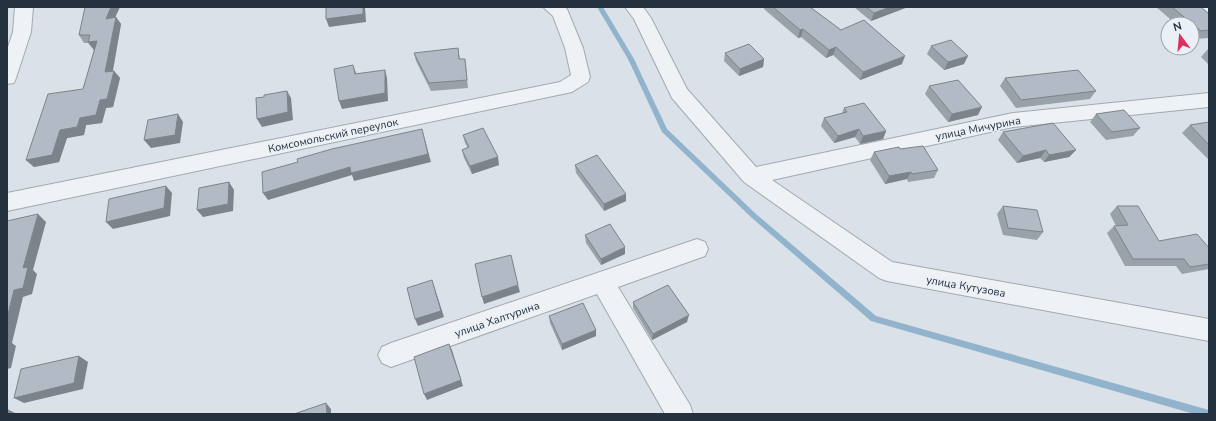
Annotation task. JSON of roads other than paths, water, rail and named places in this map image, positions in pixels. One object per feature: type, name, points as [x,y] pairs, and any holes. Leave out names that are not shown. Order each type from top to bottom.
[{"type":"street","points":[[7,78],[22,32],[24,7]]},
{"type":"street","name":"Комсомольский переулок","points":[[7,202],[565,87],[581,77],[574,48],[561,13],[552,7]]},
{"type":"street","name":"улица Кутузова","points":[[634,7],[642,18],[679,93],[751,176],[887,271],[1209,330]]},
{"type":"street","points":[[1204,7],[1209,12]]},
{"type":"street","name":"улица Мичурина","points":[[751,176],[1014,120],[1209,100]]},
{"type":"street","name":"улица Халтурина","points":[[391,355],[603,283],[697,249]]},
{"type":"street","points":[[603,283],[680,414]]},
{"type":"waterway","points":[[600,7],[631,59],[664,130],[754,216],[874,319],[1209,414]]}]
